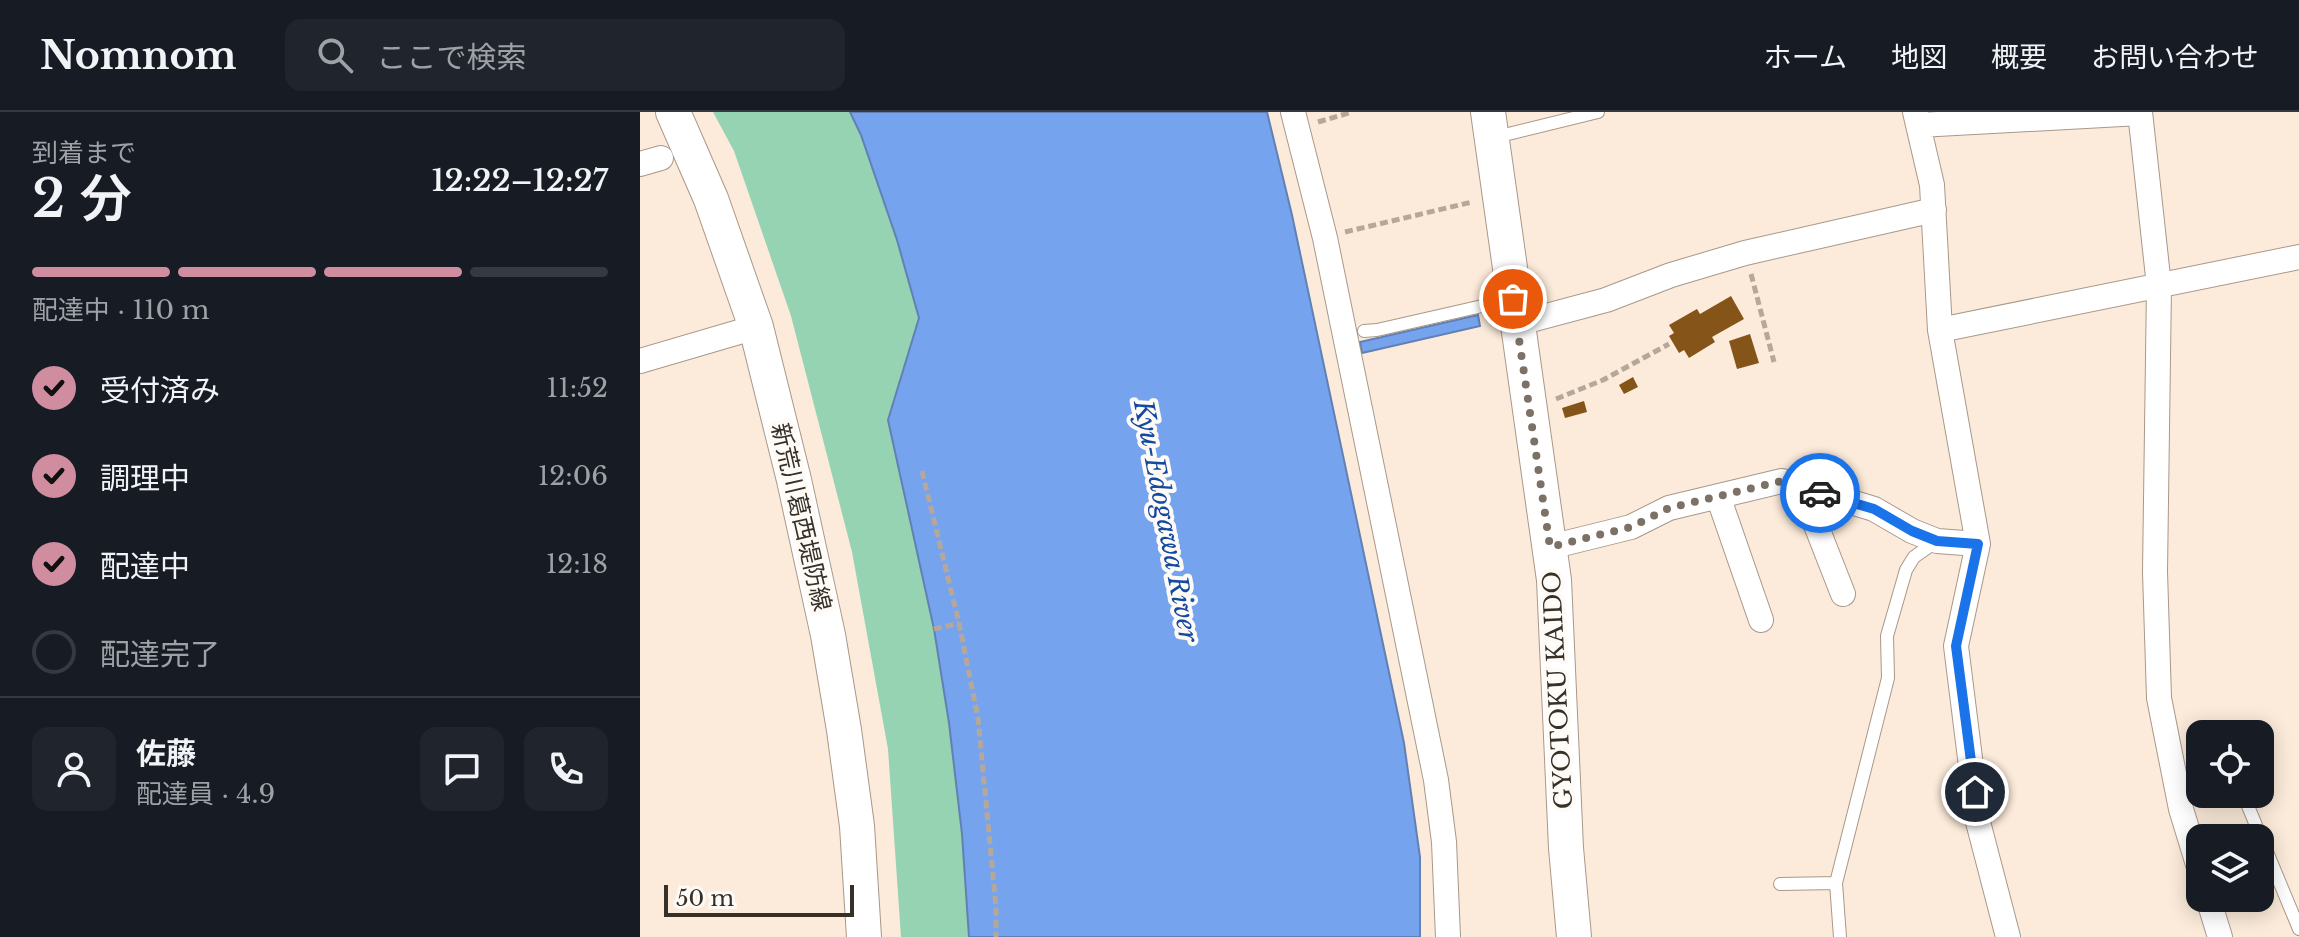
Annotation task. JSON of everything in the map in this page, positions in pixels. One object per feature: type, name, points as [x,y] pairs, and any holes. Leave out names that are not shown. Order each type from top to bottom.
[{"type":"main road","name":"新荒川葛西堤防線","points":[[673,112],[711,199],[756,327],[828,635],[857,826],[864,937]]},
{"type":"main road","name":"GYOTOKU KAIDO","points":[[1490,125],[1514,312],[1550,547],[1558,631],[1566,848],[1574,937]]},
{"type":"street","points":[[2008,937],[1978,822],[1956,646],[1978,544],[1940,330],[1932,185],[1917,118],[2140,113],[2159,286],[2155,572],[2159,698],[2186,825]]},
{"type":"street","points":[[1296,120],[1325,238],[1436,780],[1444,842],[1448,937]]},
{"type":"street","points":[[1514,312],[1606,300],[1671,275],[1745,253],[1934,210]]},
{"type":"street","points":[[1940,330],[2299,257]]},
{"type":"street","points":[[640,361],[756,327]]},
{"type":"street","points":[[1550,547],[1631,527],[1669,508],[1782,481],[1874,509],[1912,531],[1937,541],[1978,544]]},
{"type":"street","points":[[1801,487],[1843,594]]},
{"type":"street","points":[[1718,496],[1761,620]]},
{"type":"street","points":[[2212,912],[2220,937]]},
{"type":"lane","points":[[1490,125],[1598,112]]},
{"type":"lane","points":[[1364,331],[1514,312]]},
{"type":"lane","points":[[1840,937],[1836,883],[1888,678],[1887,636],[1906,570],[1914,557],[1937,541]]},
{"type":"lane","points":[[2249,808],[2299,929]]},
{"type":"lane","points":[[1780,884],[1836,883]]},
{"type":"path","points":[[1296,120],[1352,112]]},
{"type":"path","points":[[1325,238],[1501,195]]},
{"type":"path","points":[[1745,253],[1774,362]]},
{"type":"path","points":[[1528,405],[1551,401],[1603,380],[1669,344]]},
{"type":"path","points":[[922,471],[959,623],[978,718],[996,907],[996,937]]},
{"type":"path","points":[[934,629],[959,623]]},
{"type":"green space","points":[[713,112],[850,112],[897,240],[919,318],[888,420],[934,629],[949,723],[962,834],[969,937],[901,937],[888,749],[852,552],[791,316],[734,151]]},
{"type":"water","name":"Kyu-Edogawa River","points":[[850,112],[1267,112],[1292,215],[1404,743],[1420,857],[1420,937],[969,937],[962,834],[949,723],[934,629],[888,420],[919,318],[897,240]]},
{"type":"water","points":[[1478,315],[1480,326],[1362,353],[1360,342]]},
{"type":"building","points":[[1731,296],[1744,319],[1712,337],[1715,342],[1689,358],[1684,350],[1679,353],[1669,336],[1674,333],[1669,325],[1697,309],[1700,314]]},
{"type":"building","points":[[1750,334],[1759,363],[1737,369],[1729,341]]},
{"type":"building","points":[[1633,377],[1638,387],[1624,394],[1619,385]]},
{"type":"building","points":[[1584,401],[1587,412],[1565,418],[1562,408]]},
{"type":"way so far","points":[[1513,299],[1550,547],[1631,527],[1669,508],[1782,481],[1820,493]]},
{"type":"route","points":[[1820,493],[1874,509],[1912,531],[1937,541],[1978,544],[1956,646],[1975,792]]}]
